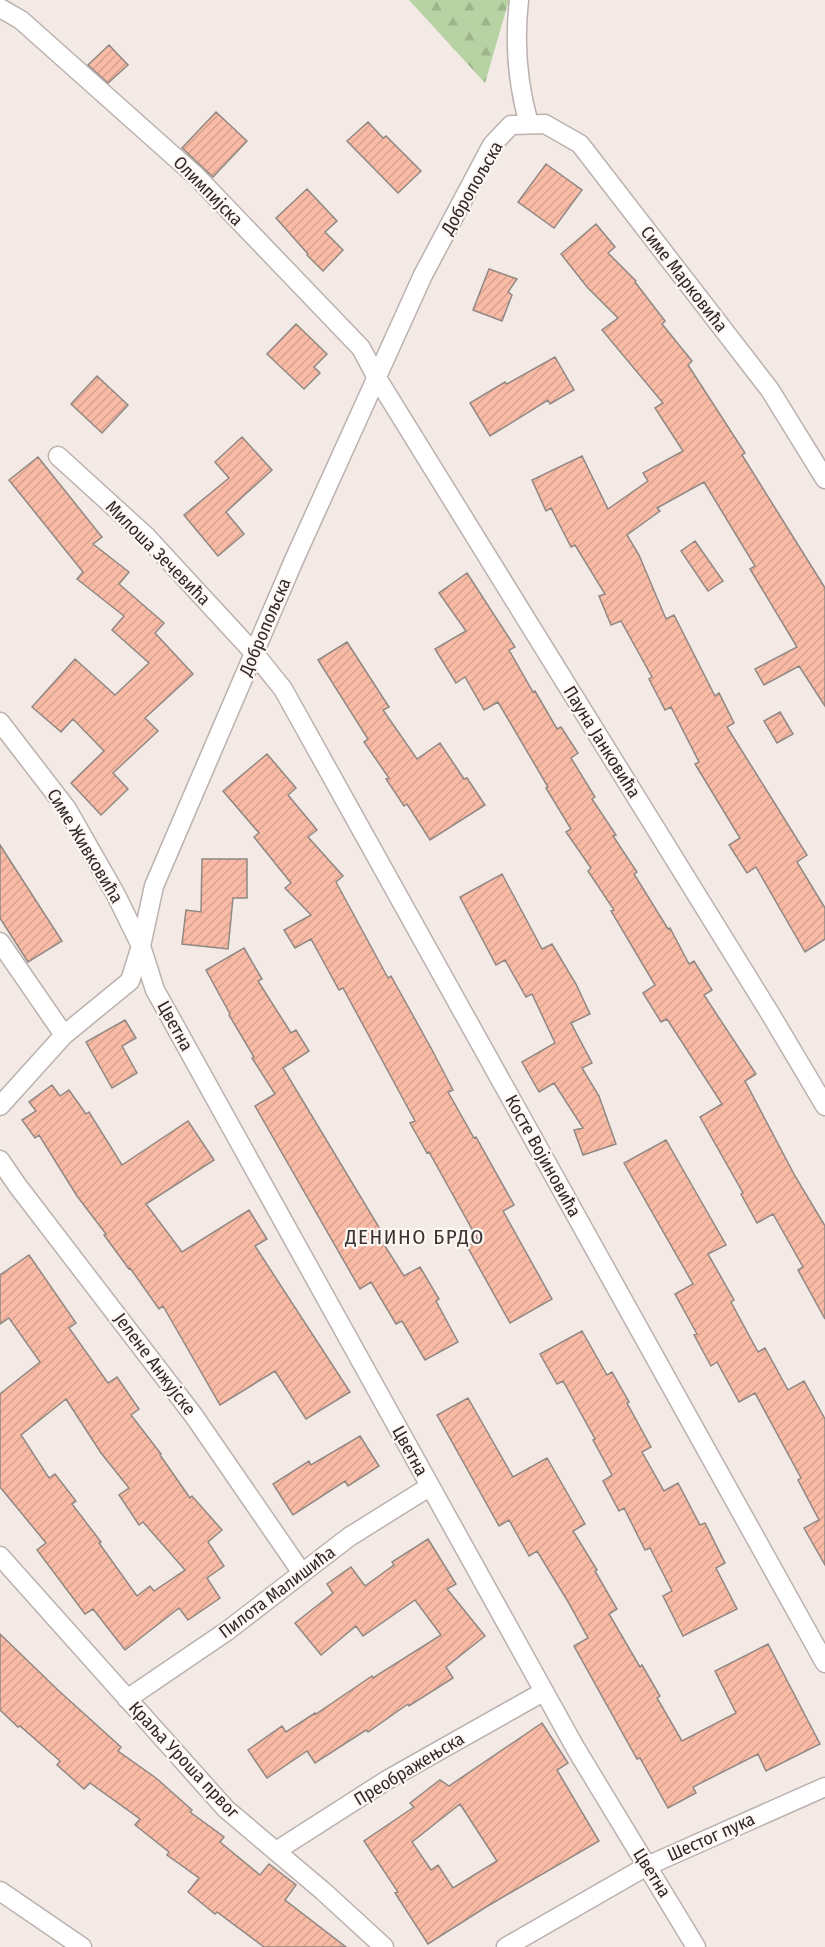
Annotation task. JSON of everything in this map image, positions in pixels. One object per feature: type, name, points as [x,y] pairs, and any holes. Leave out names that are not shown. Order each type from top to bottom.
[{"type":"street","points":[[519,0],[516,53],[522,101],[520,125]]},
{"type":"street","name":"Олимпијска","points":[[0,8],[21,20],[196,176],[361,348],[377,378]]},
{"type":"street","name":"Симе Марковића","points":[[520,125],[545,124],[579,144],[770,390],[825,479]]},
{"type":"street","name":"Добропољска","points":[[0,1106],[64,1035],[130,981],[141,946],[154,886],[294,560],[428,265],[492,145],[520,125]]},
{"type":"street","name":"Пауна Јанковића","points":[[377,378],[825,1106]]},
{"type":"street","name":"Милоша Зечевића","points":[[58,456],[147,537],[254,653]]},
{"type":"street","name":"Косте Војиновића","points":[[254,653],[283,689],[825,1663]]},
{"type":"street","name":"Симе Живковића","points":[[0,722],[67,809],[116,895],[141,946]]},
{"type":"street","points":[[0,942],[64,1035]]},
{"type":"street","name":"Цветна","points":[[141,946],[155,990],[429,1487],[576,1749],[696,1947]]},
{"type":"street","name":"Јелене Анжујске","points":[[0,1160],[194,1416],[302,1573]]},
{"type":"street","name":"Пилота Малишића","points":[[127,1699],[227,1631],[349,1537],[429,1487]]},
{"type":"street","name":"Краља Уроша првог","points":[[0,1556],[226,1809],[384,1947]]},
{"type":"street","name":"Преображењска","points":[[276,1851],[387,1780],[543,1692]]},
{"type":"street","name":"Шестог пука","points":[[506,1947],[647,1866],[825,1786]]},
{"type":"street","points":[[0,1891],[82,1947]]},
{"type":"green space","points":[[409,0],[509,0],[485,83]]},
{"type":"building","points":[[109,45],[128,65],[108,83],[88,65]]},
{"type":"building","points":[[216,112],[247,141],[213,177],[182,148]]},
{"type":"building","points":[[368,122],[383,138],[386,136],[421,171],[398,193],[347,141]]},
{"type":"building","points":[[546,164],[582,190],[554,228],[518,202]]},
{"type":"building","points":[[307,189],[337,221],[325,232],[343,250],[323,271],[276,218]]},
{"type":"building","points":[[596,224],[615,247],[608,253],[636,281],[665,321],[662,324],[692,361],[688,365],[745,453],[742,455],[825,588],[825,706],[799,666],[764,685],[755,669],[797,647],[750,569],[755,566],[704,482],[657,508],[660,511],[627,535],[639,555],[666,619],[674,615],[715,696],[719,693],[734,723],[727,727],[807,855],[797,862],[825,908],[825,939],[805,952],[756,867],[747,873],[729,845],[740,838],[695,764],[699,762],[671,707],[665,710],[649,679],[652,677],[621,621],[611,625],[599,596],[605,594],[575,545],[571,547],[551,508],[546,511],[532,480],[582,456],[608,509],[648,481],[643,473],[683,451],[655,408],[663,403],[602,330],[618,318],[587,287],[561,254]]},
{"type":"building","points":[[489,269],[517,279],[508,292],[512,295],[502,321],[473,310]]},
{"type":"building","points":[[296,324],[327,354],[314,367],[320,373],[304,389],[267,354]]},
{"type":"building","points":[[555,357],[574,390],[550,404],[548,400],[490,436],[470,403],[505,382],[507,384]]},
{"type":"building","points":[[97,376],[128,405],[102,433],[71,404]]},
{"type":"building","points":[[242,437],[272,470],[226,512],[244,534],[218,556],[184,515],[229,478],[215,462]]},
{"type":"building","points":[[38,457],[102,537],[93,544],[129,572],[119,584],[164,623],[155,633],[193,674],[145,718],[158,731],[113,773],[128,789],[101,815],[71,783],[104,751],[73,719],[61,732],[32,707],[75,659],[115,695],[149,663],[112,630],[124,616],[77,579],[83,572],[9,480]]},
{"type":"building","points":[[695,541],[723,581],[708,591],[681,551]]},
{"type":"building","points":[[467,573],[515,647],[509,650],[533,692],[535,691],[557,729],[561,727],[578,753],[571,758],[595,797],[592,799],[616,835],[613,836],[637,872],[634,874],[668,929],[670,928],[689,964],[694,961],[712,990],[704,995],[756,1074],[745,1081],[795,1176],[825,1226],[825,1319],[798,1270],[803,1267],[773,1214],[757,1223],[741,1194],[743,1193],[700,1117],[722,1104],[667,1019],[661,1022],[643,993],[655,985],[611,911],[614,910],[588,871],[591,868],[566,832],[571,829],[546,788],[548,787],[498,702],[484,710],[465,677],[456,683],[435,649],[466,631],[439,593]]},
{"type":"building","points":[[347,642],[389,707],[383,710],[417,759],[440,743],[485,805],[430,840],[407,804],[404,806],[386,779],[389,778],[364,742],[368,739],[318,660]]},
{"type":"building","points":[[780,712],[793,734],[777,743],[764,721]]},
{"type":"building","points":[[267,754],[296,788],[288,795],[317,830],[308,837],[343,876],[336,882],[388,978],[391,976],[431,1048],[453,1090],[448,1092],[514,1205],[503,1211],[552,1299],[510,1323],[467,1246],[478,1240],[429,1152],[427,1153],[410,1123],[415,1121],[343,988],[339,990],[311,939],[295,948],[284,930],[311,915],[285,888],[291,883],[254,837],[259,833],[223,791]]},
{"type":"building","points":[[0,845],[62,941],[28,962],[0,918]]},
{"type":"building","points":[[202,859],[247,859],[247,898],[233,898],[228,949],[182,944],[186,910],[201,912]]},
{"type":"building","points":[[502,874],[542,949],[552,944],[576,984],[590,1014],[571,1023],[592,1063],[582,1068],[599,1096],[616,1144],[583,1155],[574,1130],[583,1128],[554,1083],[539,1092],[522,1062],[555,1043],[532,994],[526,997],[505,960],[496,965],[460,897]]},
{"type":"building","points":[[244,948],[262,979],[258,981],[291,1033],[296,1030],[309,1051],[283,1068],[380,1229],[376,1232],[404,1276],[420,1267],[439,1299],[436,1301],[458,1342],[425,1360],[402,1321],[396,1324],[371,1282],[360,1289],[255,1106],[275,1094],[252,1058],[254,1057],[206,970]]},
{"type":"building","points":[[125,1020],[136,1038],[122,1046],[137,1073],[112,1088],[86,1042]]},
{"type":"building","points":[[52,1085],[60,1096],[69,1090],[86,1114],[89,1112],[122,1165],[188,1121],[214,1160],[146,1204],[182,1252],[249,1210],[267,1239],[255,1246],[350,1392],[306,1419],[275,1371],[220,1405],[163,1306],[159,1309],[77,1196],[39,1135],[35,1138],[22,1120],[36,1111],[29,1102]]},
{"type":"building","points":[[666,1140],[726,1245],[708,1254],[734,1300],[731,1302],[758,1352],[765,1348],[788,1390],[804,1381],[825,1419],[825,1565],[804,1528],[819,1520],[798,1480],[801,1478],[755,1393],[739,1402],[717,1362],[711,1366],[675,1294],[693,1284],[624,1163]]},
{"type":"building","points":[[29,1255],[76,1323],[69,1328],[108,1383],[117,1377],[139,1409],[131,1415],[161,1454],[190,1498],[192,1496],[222,1530],[208,1542],[224,1566],[207,1578],[220,1598],[188,1620],[179,1608],[125,1650],[93,1609],[85,1614],[37,1550],[46,1543],[0,1487],[0,1394],[40,1362],[9,1318],[0,1324],[0,1275]],"holes":[[[66,1399],[101,1453],[129,1488],[119,1495],[139,1525],[143,1522],[185,1570],[154,1591],[150,1586],[137,1596],[72,1504],[76,1501],[55,1474],[49,1478],[21,1435]]]},
{"type":"building","points":[[582,1331],[607,1375],[612,1372],[629,1402],[627,1403],[651,1447],[642,1452],[664,1491],[678,1483],[700,1525],[705,1523],[725,1563],[716,1568],[737,1609],[683,1636],[663,1596],[672,1591],[650,1548],[645,1550],[624,1508],[619,1511],[603,1481],[612,1475],[593,1440],[595,1439],[563,1381],[557,1384],[540,1354]]},
{"type":"building","points":[[468,1398],[513,1477],[547,1458],[585,1524],[573,1531],[617,1609],[609,1614],[660,1696],[657,1698],[682,1741],[736,1713],[715,1671],[768,1644],[820,1744],[766,1771],[758,1754],[693,1787],[696,1793],[668,1808],[640,1758],[637,1759],[574,1646],[588,1638],[567,1600],[537,1551],[529,1556],[509,1520],[499,1526],[437,1415]]},
{"type":"building","points":[[360,1436],[379,1466],[348,1486],[345,1481],[293,1515],[273,1484],[309,1461],[311,1465]]},
{"type":"building","points":[[428,1539],[456,1584],[447,1589],[485,1636],[446,1667],[453,1678],[315,1763],[307,1751],[267,1778],[248,1750],[282,1726],[286,1732],[372,1676],[373,1678],[441,1635],[415,1600],[363,1636],[356,1626],[321,1655],[295,1623],[333,1593],[327,1584],[351,1567],[365,1586],[394,1565],[392,1562]]},
{"type":"building","points":[[0,1634],[121,1747],[118,1751],[156,1778],[192,1810],[190,1812],[224,1837],[220,1842],[260,1875],[269,1864],[296,1885],[285,1900],[346,1947],[264,1947],[217,1912],[215,1914],[188,1892],[199,1878],[167,1855],[169,1852],[135,1825],[140,1819],[90,1783],[84,1789],[57,1765],[60,1761],[0,1710]]},
{"type":"building","points":[[542,1723],[568,1763],[557,1770],[599,1841],[428,1944],[395,1893],[398,1892],[364,1841],[414,1807],[410,1803],[440,1780],[449,1786]],"holes":[[[460,1804],[497,1861],[453,1888],[438,1865],[431,1870],[412,1842]]]},
{"type":"district","name":"ДЕНИНО БРДО","points":[[415,1237]]}]
